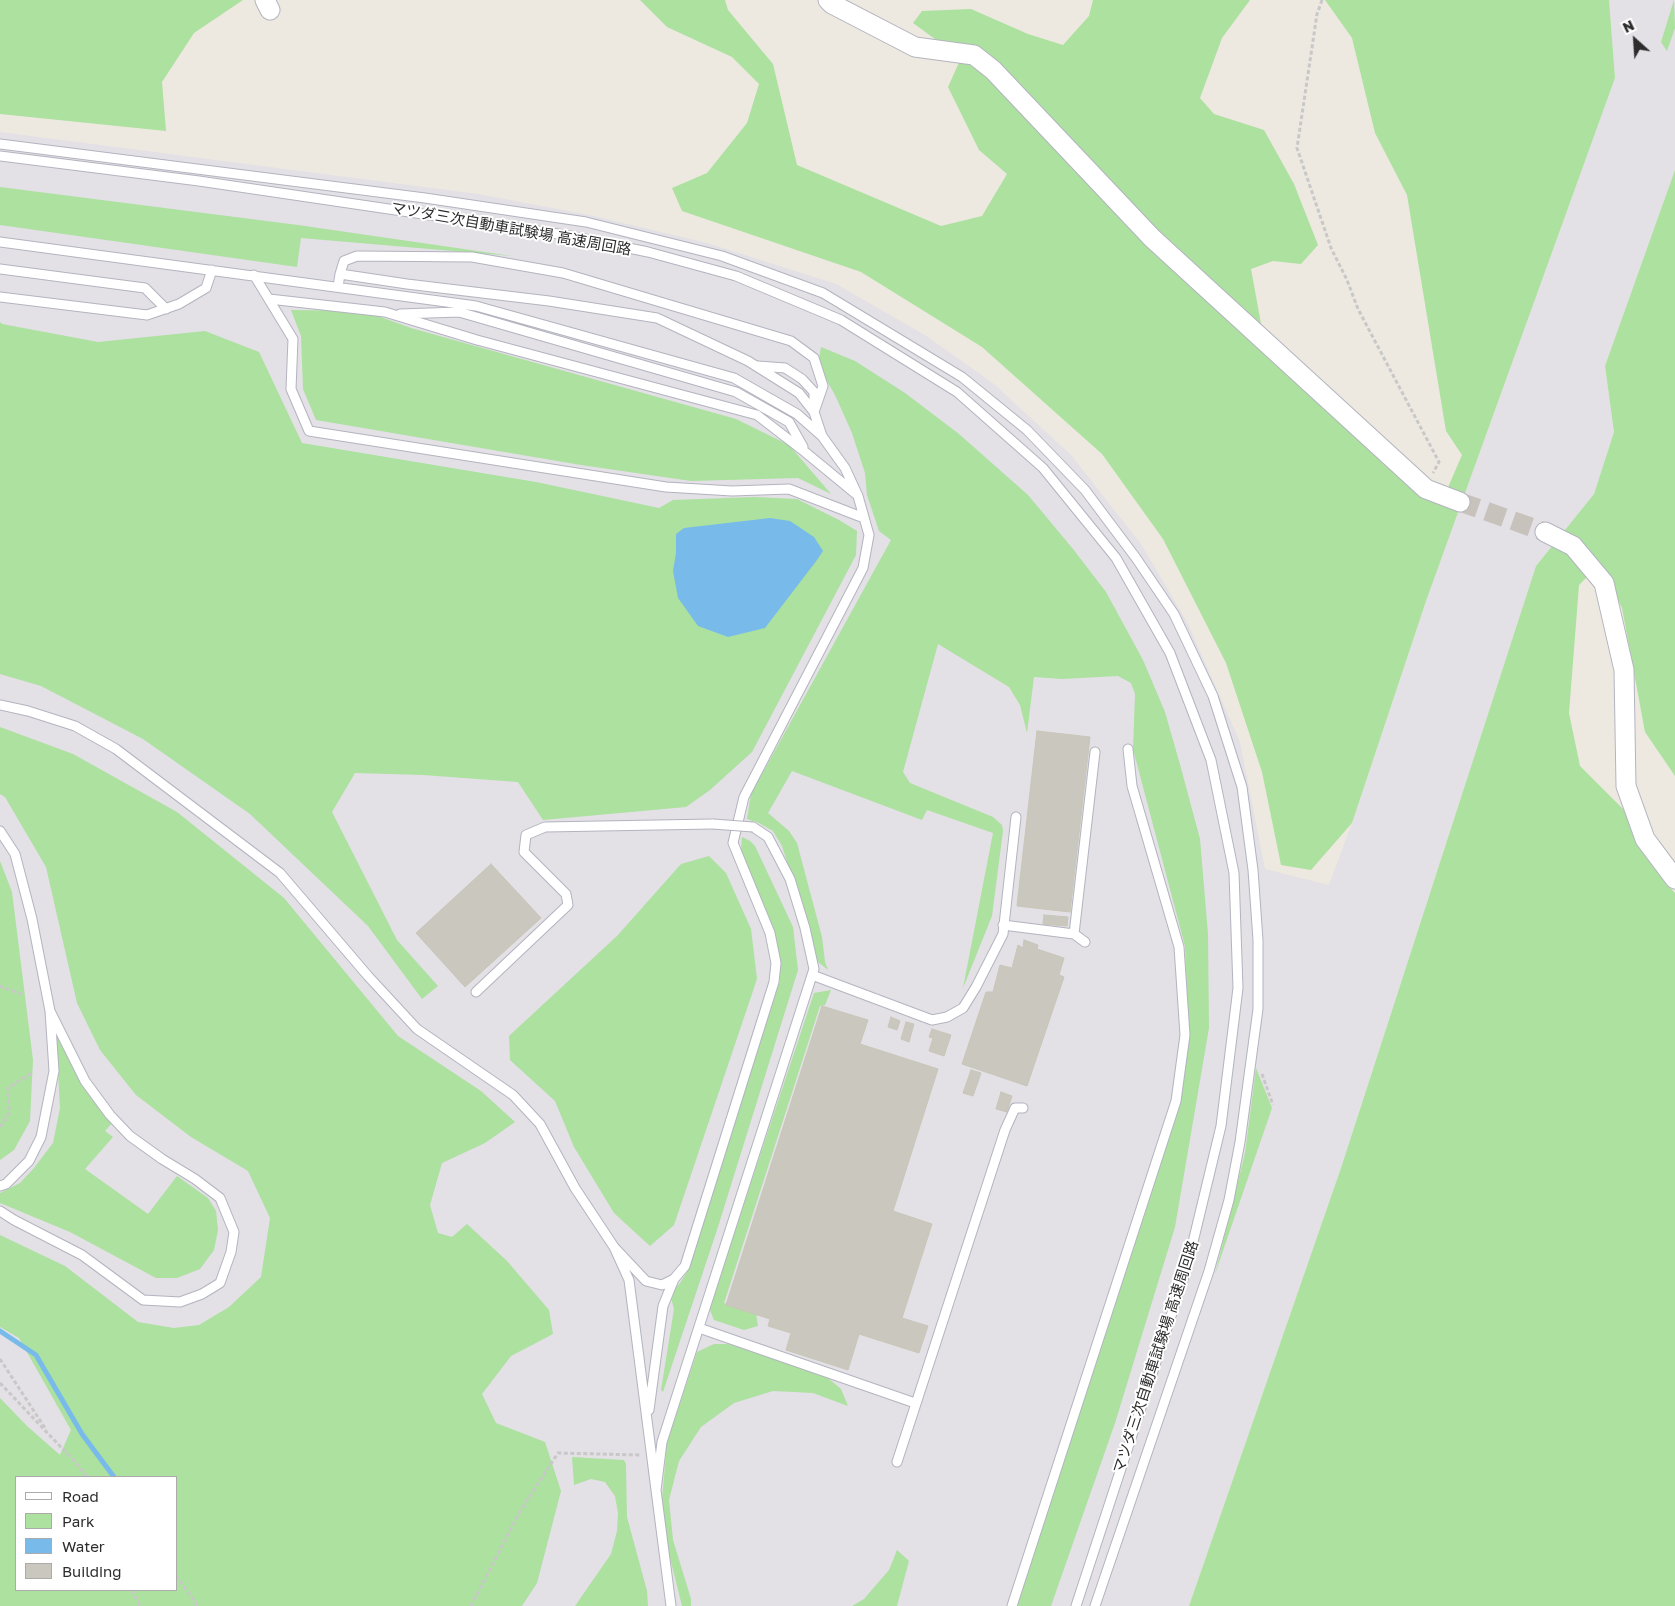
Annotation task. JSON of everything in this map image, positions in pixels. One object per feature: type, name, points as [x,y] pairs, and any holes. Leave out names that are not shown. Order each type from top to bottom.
[{"type":"street","points":[[828,0],[832,4],[915,47],[974,56],[994,70],[1152,238],[1426,489],[1460,502]]},
{"type":"street","points":[[1545,532],[1573,546],[1604,584],[1624,670],[1626,786],[1645,839],[1675,879]]},
{"type":"lane","points":[[0,144],[425,198],[586,222],[722,256],[823,292],[962,377],[1028,430],[1085,490],[1136,558],[1174,614],[1213,696],[1242,787],[1258,940],[1258,1009],[1240,1142],[1229,1200],[1209,1271],[1095,1606]]},
{"type":"lane","name":"マツダ三次自動車試験場 高速周回路","points":[[0,156],[199,181],[565,235],[648,252],[736,276],[842,320],[957,392],[1043,468],[1116,558],[1170,653],[1211,760],[1234,873],[1238,988],[1221,1126],[1187,1267],[1076,1606]]},
{"type":"lane","points":[[0,242],[476,306],[734,378],[797,414],[822,436],[846,468],[858,496],[869,535],[863,568],[744,797],[733,843],[770,933],[776,963],[774,982],[684,1266],[674,1279],[662,1306],[647,1424]]},
{"type":"lane","points":[[338,287],[344,261],[357,256],[472,257],[564,273],[791,341],[814,358],[823,386],[814,412]]},
{"type":"lane","points":[[0,269],[145,288],[166,309]]},
{"type":"lane","points":[[0,297],[146,315],[179,304],[206,288],[212,270]]},
{"type":"lane","points":[[340,274],[549,301],[656,318],[748,361],[798,393],[814,412]]},
{"type":"lane","points":[[254,275],[293,339],[291,389],[309,431],[666,487],[732,490],[789,489],[864,518]]},
{"type":"lane","points":[[269,299],[392,314],[459,312],[736,392],[789,422],[805,452]]},
{"type":"lane","points":[[392,314],[477,340],[757,415],[858,496]]},
{"type":"lane","points":[[756,366],[785,368],[802,380],[814,392],[814,412],[822,436]]},
{"type":"lane","points":[[0,704],[75,726],[116,749],[280,873],[368,976],[417,1029],[513,1095],[540,1124],[575,1188],[614,1247],[629,1280],[671,1606]]},
{"type":"lane","points":[[1012,1606],[1176,1101],[1185,1035],[1179,947],[1132,786],[1128,749]]},
{"type":"lane","points":[[1074,934],[1095,752]]},
{"type":"lane","points":[[812,975],[932,1020],[947,1017],[963,1008],[976,987],[1002,934],[1016,817]]},
{"type":"lane","points":[[476,992],[568,905],[566,894],[524,852],[526,835],[545,827],[713,824],[753,826],[768,837],[790,879],[805,928],[814,969],[662,1442],[656,1490]]},
{"type":"lane","points":[[0,831],[15,854],[32,918],[50,1011],[54,1072],[41,1137],[29,1161],[6,1184],[0,1186]]},
{"type":"lane","points":[[1004,925],[1074,934],[1085,942]]},
{"type":"lane","points":[[0,1211],[82,1255],[143,1300],[180,1302],[202,1294],[220,1283],[230,1252],[234,1232],[220,1198],[130,1136],[110,1115],[85,1081],[50,1011]]},
{"type":"lane","points":[[897,1462],[1005,1130],[1015,1108],[1023,1108]]},
{"type":"lane","points":[[614,1247],[646,1281],[662,1285],[674,1279]]},
{"type":"lane","points":[[699,1328],[915,1403]]},
{"type":"path","points":[[1322,0],[1317,14],[1297,148],[1331,248],[1347,280],[1358,309],[1439,462],[1426,489]]},
{"type":"path","points":[[0,986],[24,995]]},
{"type":"path","points":[[0,1127],[9,1113],[8,1088],[32,1073]]},
{"type":"path","points":[[0,1359],[51,1436]]},
{"type":"path","points":[[0,1383],[86,1476]]},
{"type":"path","points":[[471,1606],[519,1513],[558,1453],[651,1456]]},
{"type":"path","points":[[178,1579],[198,1606]]},
{"type":"path","points":[[132,1591],[140,1606]]},
{"type":"shaded area","points":[[1609,0],[1675,0],[1675,170],[1605,366],[1614,432],[1594,494],[1536,566],[1341,1168],[1189,1606],[0,1606],[0,132],[478,194],[589,215],[707,243],[836,284],[925,335],[994,384],[1071,455],[1141,544],[1187,622],[1240,742],[1265,869],[1329,885],[1352,823],[1426,601],[1615,78]]},
{"type":"green space","points":[[0,0],[243,0],[194,33],[162,82],[166,131],[0,114]]},
{"type":"green space","points":[[640,0],[725,0],[728,10],[773,64],[797,165],[941,226],[982,216],[1007,174],[979,150],[948,87],[961,58],[913,23],[922,11],[971,9],[1028,34],[1063,45],[1089,16],[1093,0],[1250,0],[1222,38],[1200,98],[1214,114],[1264,130],[1294,184],[1318,245],[1301,264],[1273,261],[1251,269],[1262,329],[1374,442],[1446,492],[1462,455],[1446,431],[1407,195],[1375,133],[1352,38],[1325,0],[1609,0],[1615,78],[1426,601],[1352,823],[1311,870],[1281,865],[1262,772],[1226,663],[1163,539],[1102,454],[982,347],[861,272],[682,211],[672,188],[707,173],[747,123],[759,84],[732,57],[667,27]]},
{"type":"green space","points":[[1674,0],[1675,28],[1667,51],[1661,42]]},
{"type":"green space","points":[[1675,170],[1675,776],[1645,732],[1622,608],[1600,564],[1579,585],[1569,713],[1580,766],[1626,812],[1664,881],[1675,893],[1675,1606],[1189,1606],[1341,1168],[1536,566],[1594,494],[1614,432],[1605,366]]},
{"type":"green space","points":[[0,187],[298,225],[512,256],[301,238],[297,267],[0,225]]},
{"type":"green space","points":[[291,310],[364,311],[411,328],[736,419],[789,445],[831,494],[798,478],[691,481],[581,465],[316,420],[303,389],[301,336]]},
{"type":"green space","points":[[0,322],[2,324],[98,342],[205,331],[259,352],[302,443],[536,482],[659,508],[673,500],[754,497],[797,499],[857,531],[856,555],[752,752],[710,790],[686,807],[543,820],[518,782],[423,775],[355,773],[332,812],[397,940],[438,986],[422,999],[368,926],[250,814],[143,739],[41,686],[0,674]]},
{"type":"green space","points":[[821,347],[855,361],[905,393],[959,434],[1028,495],[1073,549],[1106,592],[1143,660],[1165,712],[1200,839],[1208,934],[1209,1028],[1175,1227],[1115,1423],[1051,1606],[1016,1606],[1180,1105],[1189,1038],[1185,946],[1133,749],[1135,694],[1131,683],[1118,676],[1062,679],[1034,677],[1027,733],[1020,705],[1009,687],[938,644],[903,772],[910,783],[993,817],[1002,825],[1003,831],[992,916],[963,988],[993,833],[927,810],[922,820],[792,771],[768,813],[789,831],[797,843],[822,937],[825,962],[828,970],[817,961],[782,846],[773,831],[747,819],[751,794],[891,540],[879,531],[867,495],[865,473],[852,433],[835,395],[818,365]]},
{"type":"green space","points":[[0,727],[73,754],[177,812],[284,898],[398,1036],[481,1091],[515,1122],[485,1143],[442,1163],[430,1205],[438,1233],[452,1237],[467,1224],[507,1261],[549,1310],[553,1334],[511,1356],[482,1394],[496,1423],[545,1442],[561,1491],[537,1583],[522,1606],[0,1606],[0,1398],[27,1426],[60,1455],[71,1430],[19,1338],[0,1327],[0,1235],[65,1266],[138,1322],[174,1328],[199,1325],[229,1307],[261,1277],[270,1218],[248,1171],[191,1137],[136,1095],[100,1050],[77,1003],[46,867],[5,797],[0,794]]},
{"type":"green space","points":[[742,837],[755,846],[793,927],[798,970],[717,1230],[663,1392],[661,1390],[674,1309],[670,1294],[687,1272],[780,981],[780,960],[743,863]]},
{"type":"green space","points":[[709,856],[726,873],[751,929],[757,979],[674,1225],[650,1246],[614,1213],[574,1147],[555,1101],[510,1060],[509,1036],[617,936],[681,864]]},
{"type":"green space","points":[[0,861],[12,892],[33,1060],[30,1121],[14,1150],[0,1160]]},
{"type":"green space","points":[[831,990],[825,1005],[820,1006],[724,1303],[756,1313],[758,1326],[744,1330],[714,1320],[710,1310],[712,1300],[814,993]]},
{"type":"green space","points":[[56,1033],[91,1096],[113,1122],[105,1131],[113,1137],[85,1169],[148,1214],[177,1176],[208,1198],[216,1211],[218,1230],[214,1250],[200,1269],[177,1278],[156,1278],[70,1232],[0,1203],[0,1193],[20,1183],[53,1143],[60,1108]]},
{"type":"green space","points":[[1256,1068],[1272,1108],[1215,1274],[1245,1153]]},
{"type":"green space","points":[[714,1344],[728,1344],[823,1374],[841,1389],[848,1406],[813,1393],[773,1391],[734,1403],[701,1427],[679,1461],[669,1500],[673,1540],[691,1599],[691,1606],[682,1606],[666,1542],[662,1499],[667,1443],[697,1352]]},
{"type":"green space","points":[[572,1457],[624,1460],[626,1464],[627,1517],[647,1591],[648,1606],[575,1606],[611,1554],[617,1531],[618,1513],[615,1496],[605,1482],[591,1479],[574,1485]]},
{"type":"green space","points":[[897,1550],[909,1561],[897,1606],[852,1606],[864,1599],[889,1570]]},
{"type":"water","points":[[770,518],[790,521],[814,537],[823,551],[765,628],[728,637],[698,626],[678,598],[673,571],[676,553],[676,534],[684,528]]},
{"type":"building","points":[[1037,731],[1090,737],[1070,912],[1017,906]]},
{"type":"building","points":[[491,864],[541,918],[465,987],[416,933]]},
{"type":"building","points":[[1044,915],[1068,917],[1067,926],[1043,924]]},
{"type":"building","points":[[1024,940],[1038,945],[1037,949],[1064,958],[1059,975],[1064,977],[1027,1086],[962,1064],[986,992],[993,992],[1000,965],[1012,968],[1018,945],[1023,948]]},
{"type":"building","points":[[822,1006],[868,1020],[860,1044],[938,1069],[893,1211],[932,1224],[902,1318],[928,1326],[919,1353],[859,1334],[848,1370],[786,1350],[791,1333],[768,1326],[770,1319],[726,1305]]},
{"type":"building","points":[[891,1017],[900,1021],[897,1030],[888,1027]]},
{"type":"building","points":[[906,1022],[914,1024],[909,1042],[901,1039]]},
{"type":"building","points":[[932,1029],[951,1035],[944,1056],[929,1051],[933,1038],[929,1037]]},
{"type":"building","points":[[971,1070],[981,1073],[973,1096],[963,1093]]},
{"type":"building","points":[[1001,1092],[1012,1096],[1007,1112],[996,1109]]},
{"type":"waterway","points":[[0,1331],[36,1355],[82,1434],[113,1476]]},
{"type":"tunnel","points":[[1460,502],[1545,532]]}]
